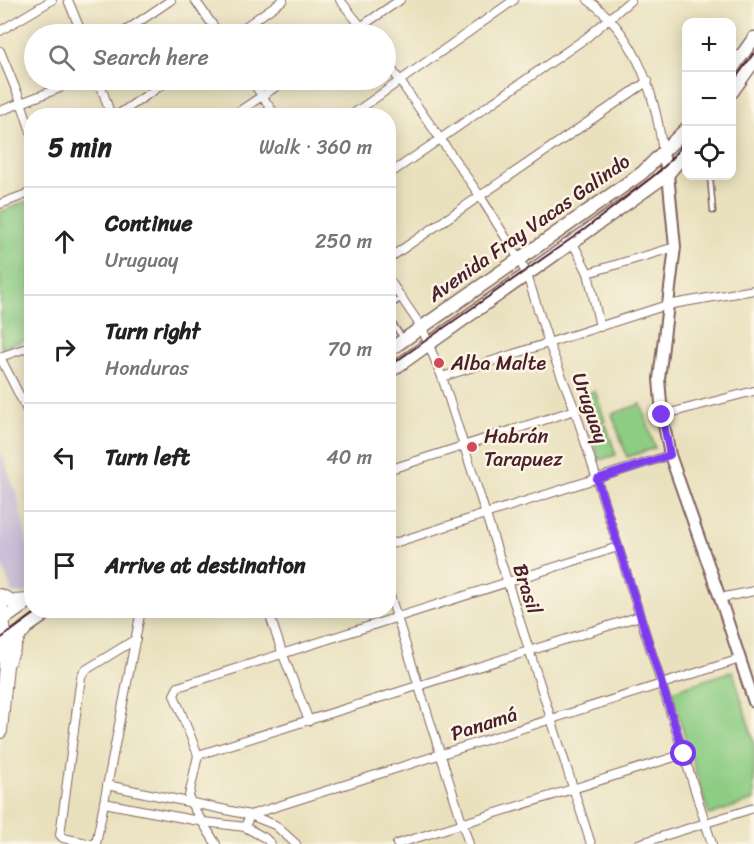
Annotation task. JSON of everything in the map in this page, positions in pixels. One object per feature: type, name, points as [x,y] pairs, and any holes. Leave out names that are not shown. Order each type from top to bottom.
[{"type":"highway","points":[[0,596],[13,602],[24,601]]},
{"type":"highway","points":[[0,604],[6,665],[0,731]]},
{"type":"highway","points":[[6,665],[18,636],[25,628]]},
{"type":"main road","points":[[736,63],[754,38]]},
{"type":"main road","points":[[736,86],[754,61]]},
{"type":"main road","name":"Avenida Fray Vacas Galindo","points":[[396,346],[642,172],[682,134]]},
{"type":"main road","name":"Avenida Fray Vacas Galindo","points":[[396,367],[668,174],[682,158]]},
{"type":"main road","points":[[1,621],[24,604]]},
{"type":"main road","points":[[3,644],[39,618]]},
{"type":"street","points":[[0,31],[52,0]]},
{"type":"street","points":[[68,0],[78,24]]},
{"type":"street","points":[[136,24],[171,0]]},
{"type":"street","points":[[195,0],[212,24]]},
{"type":"street","points":[[249,24],[283,0]]},
{"type":"street","points":[[340,0],[359,24]]},
{"type":"street","points":[[364,24],[400,0]]},
{"type":"street","points":[[396,83],[514,0]]},
{"type":"street","points":[[588,0],[610,20],[637,58],[648,81],[659,122],[668,174],[675,247],[659,379],[662,415],[670,455],[754,702]]},
{"type":"street","points":[[396,169],[610,20],[631,0]]},
{"type":"street","points":[[0,51],[24,111]]},
{"type":"street","name":"Uruguay","points":[[396,76],[480,196],[527,275],[549,344],[575,410],[712,844]]},
{"type":"street","points":[[396,254],[648,81]]},
{"type":"street","points":[[0,111],[54,90]]},
{"type":"street","points":[[102,90],[108,108]]},
{"type":"street","points":[[128,108],[154,90]]},
{"type":"street","points":[[258,90],[270,108]]},
{"type":"street","points":[[244,108],[271,90]]},
{"type":"street","points":[[361,108],[386,90]]},
{"type":"street","points":[[0,204],[24,195]]},
{"type":"street","points":[[573,243],[588,273],[600,327]]},
{"type":"street","points":[[588,273],[675,247]]},
{"type":"street","name":"Brasil","points":[[396,289],[422,327],[442,377],[591,844]]},
{"type":"street","points":[[442,377],[667,305],[754,290]]},
{"type":"street","points":[[24,349],[0,357],[24,404]]},
{"type":"street","points":[[662,415],[754,391]]},
{"type":"street","points":[[396,467],[575,410]]},
{"type":"street","points":[[396,542],[670,455]]},
{"type":"street","points":[[216,844],[190,802],[189,796],[198,755],[174,695],[175,689],[618,547]]},
{"type":"street","points":[[720,598],[754,591]]},
{"type":"street","points":[[396,612],[469,844]]},
{"type":"street","points":[[198,755],[640,616]]},
{"type":"street","points":[[96,844],[140,618]]},
{"type":"street","points":[[270,618],[282,655],[309,721]]},
{"type":"street","points":[[91,844],[63,838],[60,835],[81,677],[84,671],[136,639]]},
{"type":"street","name":"Panamá","points":[[250,815],[740,659]]},
{"type":"street","points":[[397,844],[684,754]]},
{"type":"street","points":[[107,785],[250,815],[275,825],[296,844]]},
{"type":"street","points":[[104,803],[204,822],[245,827],[266,838],[271,844]]},
{"type":"street","points":[[638,844],[754,808]]},
{"type":"street","points":[[245,827],[250,815]]},
{"type":"lane","points":[[710,180],[713,211]]},
{"type":"lane","points":[[396,302],[402,298]]},
{"type":"lane","points":[[396,328],[404,340]]},
{"type":"shaded area","points":[[0,450],[17,495],[24,528],[24,594],[12,593],[0,557]]},
{"type":"green space","points":[[24,202],[24,340],[1,348],[0,212]]},
{"type":"green space","points":[[595,391],[605,421],[589,426],[579,396]]},
{"type":"green space","points":[[641,404],[655,448],[627,457],[612,414]]},
{"type":"green space","points":[[606,425],[616,455],[599,460],[590,430]]},
{"type":"green space","points":[[733,671],[754,743],[754,800],[709,815],[671,691]]},
{"type":"railway","points":[[736,78],[754,53]]},
{"type":"railway","points":[[396,361],[585,229],[651,178],[666,165],[682,145]]},
{"type":"railway","points":[[0,639],[29,618]]},
{"type":"place","name":"Alba Malte","points":[[439,363]]},
{"type":"place","name":"Habrán Tarapuez","points":[[472,447]]},
{"type":"route","points":[[662,415],[670,455],[597,479],[684,754]]}]
